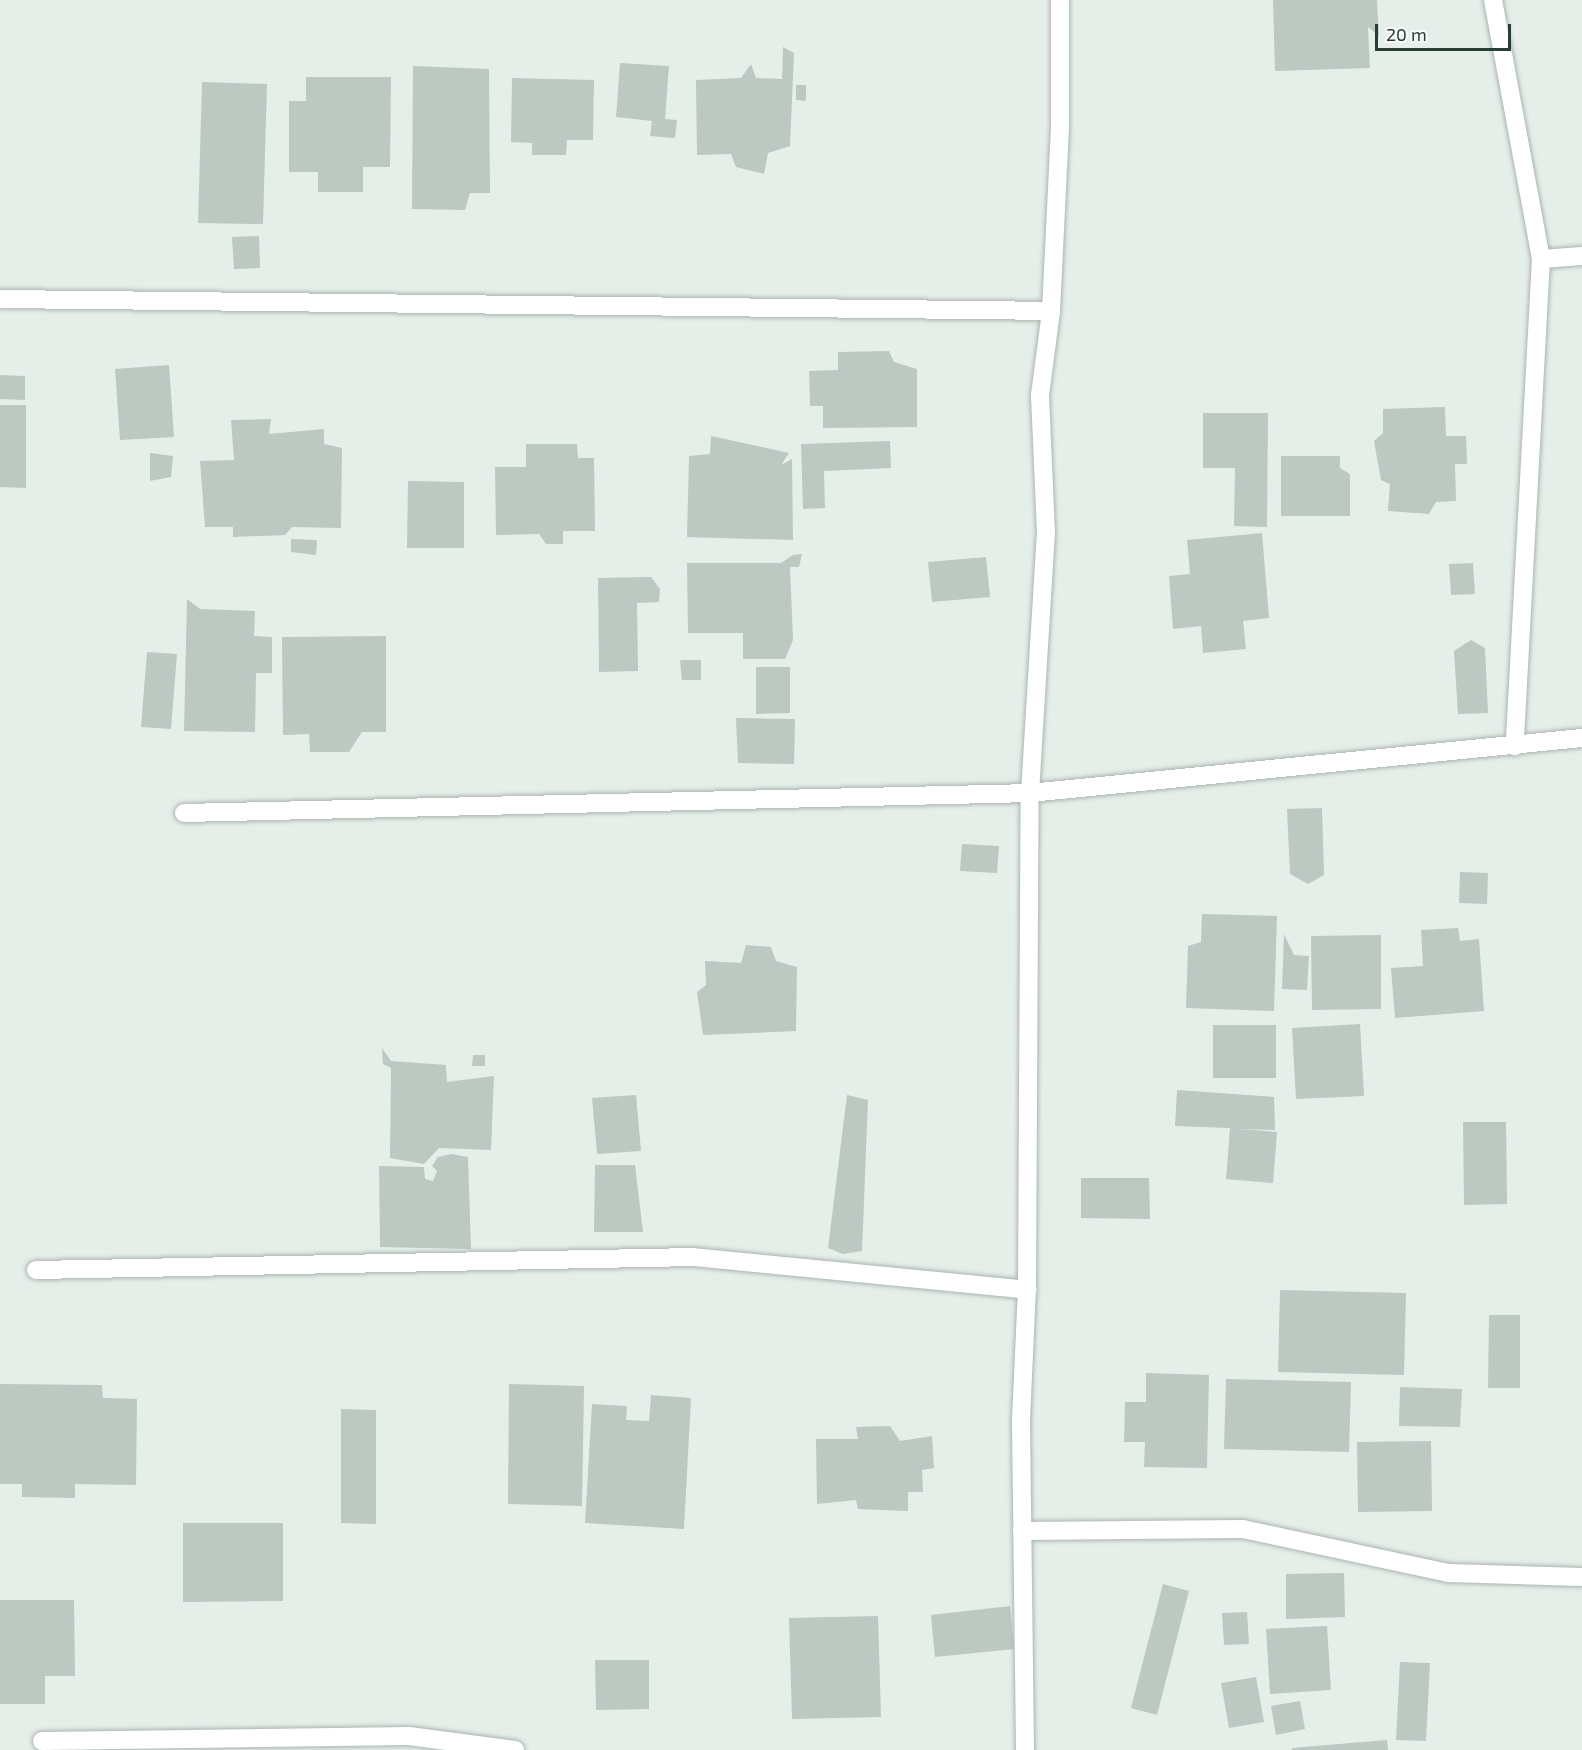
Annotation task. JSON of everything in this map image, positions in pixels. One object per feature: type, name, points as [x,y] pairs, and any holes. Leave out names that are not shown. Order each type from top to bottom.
[{"type":"street","points":[[1025,1750],[1021,1420],[1027,1290],[1030,793],[1046,533],[1040,395],[1051,311],[1060,129],[1060,0]]},
{"type":"street","points":[[1493,0],[1541,259],[1515,746]]},
{"type":"street","points":[[1541,259],[1582,256]]},
{"type":"street","points":[[0,300],[1051,311]]},
{"type":"street","points":[[184,813],[1030,793],[1582,738]]},
{"type":"street","points":[[36,1270],[693,1257],[1027,1290]]},
{"type":"street","points":[[1022,1531],[1243,1528],[1448,1573],[1582,1576]]},
{"type":"street","points":[[42,1741],[409,1736],[515,1750]]},
{"type":"building","points":[[1273,0],[1377,0],[1379,36],[1368,27],[1370,68],[1275,71]]},
{"type":"building","points":[[783,47],[794,53],[790,146],[768,153],[764,174],[736,167],[731,154],[697,155],[696,80],[741,78],[751,64],[756,78],[782,79]]},
{"type":"building","points":[[620,63],[669,66],[665,119],[677,120],[675,138],[650,136],[652,121],[616,117]]},
{"type":"building","points":[[413,66],[489,69],[490,193],[470,193],[465,210],[412,209]]},
{"type":"building","points":[[306,77],[391,77],[390,167],[363,167],[363,192],[318,192],[318,172],[289,172],[289,101],[306,101]]},
{"type":"building","points":[[512,78],[594,80],[593,140],[567,140],[566,155],[532,155],[532,143],[511,142]]},
{"type":"building","points":[[202,82],[267,84],[263,224],[198,223]]},
{"type":"building","points":[[796,85],[806,85],[806,101],[796,100]]},
{"type":"building","points":[[259,236],[260,268],[234,269],[232,237]]},
{"type":"building","points":[[889,351],[894,362],[917,369],[917,427],[823,428],[823,406],[810,406],[809,371],[838,370],[838,352]]},
{"type":"building","points":[[169,365],[174,437],[120,440],[115,369]]},
{"type":"building","points":[[0,375],[25,376],[25,400],[0,399]]},
{"type":"building","points":[[0,405],[26,405],[26,488],[0,487]]},
{"type":"building","points":[[1445,407],[1446,436],[1466,436],[1467,464],[1455,464],[1456,501],[1436,502],[1429,514],[1388,511],[1390,484],[1381,480],[1374,441],[1383,433],[1383,409]]},
{"type":"building","points":[[1203,413],[1268,413],[1267,527],[1234,526],[1235,468],[1203,468]]},
{"type":"building","points":[[271,419],[269,434],[324,429],[324,444],[342,448],[341,528],[292,527],[285,535],[233,537],[233,527],[205,527],[200,461],[234,460],[231,420]]},
{"type":"building","points":[[711,436],[789,453],[781,465],[792,459],[793,540],[687,537],[689,456],[710,454]]},
{"type":"building","points":[[890,441],[891,468],[824,471],[825,508],[803,509],[801,444]]},
{"type":"building","points":[[526,444],[577,444],[578,458],[594,458],[595,531],[563,531],[563,544],[546,544],[539,534],[496,535],[495,467],[526,467]]},
{"type":"building","points":[[150,453],[173,456],[171,477],[150,481]]},
{"type":"building","points":[[1281,456],[1340,456],[1340,468],[1350,474],[1350,516],[1281,516]]},
{"type":"building","points":[[408,481],[464,482],[464,548],[407,548]]},
{"type":"building","points":[[1262,533],[1269,618],[1243,621],[1246,649],[1203,653],[1201,626],[1173,629],[1169,576],[1190,574],[1187,540]]},
{"type":"building","points":[[291,539],[317,540],[316,555],[291,552]]},
{"type":"building","points":[[802,554],[799,567],[790,567],[793,640],[785,659],[743,659],[743,633],[688,633],[687,563],[781,563],[793,555]]},
{"type":"building","points":[[986,557],[990,597],[932,602],[928,562]]},
{"type":"building","points":[[1473,563],[1475,594],[1451,595],[1449,564]]},
{"type":"building","points":[[651,577],[660,589],[659,602],[637,603],[638,671],[599,672],[598,578]]},
{"type":"building","points":[[187,599],[200,609],[255,611],[254,636],[272,637],[272,673],[256,673],[255,732],[184,731]]},
{"type":"building","points":[[386,636],[386,732],[362,732],[349,752],[310,752],[309,734],[283,735],[282,637]]},
{"type":"building","points":[[1471,640],[1485,648],[1488,713],[1458,714],[1454,651]]},
{"type":"building","points":[[147,652],[177,654],[171,729],[141,727]]},
{"type":"building","points":[[680,660],[701,660],[701,680],[682,680]]},
{"type":"building","points":[[756,667],[790,667],[790,713],[756,714]]},
{"type":"building","points":[[736,718],[795,719],[794,764],[738,763]]},
{"type":"building","points":[[1322,808],[1324,875],[1308,884],[1290,874],[1287,809]]},
{"type":"building","points":[[962,844],[999,846],[997,873],[960,871]]},
{"type":"building","points":[[1460,872],[1488,873],[1487,904],[1459,903]]},
{"type":"building","points":[[1202,914],[1277,916],[1274,1011],[1186,1008],[1188,946],[1201,942]]},
{"type":"building","points":[[1458,928],[1460,941],[1479,939],[1484,1011],[1395,1018],[1391,968],[1423,966],[1421,930]]},
{"type":"building","points":[[1284,934],[1294,955],[1309,956],[1307,990],[1282,989]]},
{"type":"building","points":[[1381,935],[1381,1009],[1312,1010],[1311,936]]},
{"type":"building","points":[[746,945],[771,947],[776,961],[797,967],[796,1031],[703,1035],[697,992],[706,985],[705,961],[741,963]]},
{"type":"building","points":[[1360,1024],[1364,1096],[1296,1099],[1292,1028]]},
{"type":"building","points":[[1213,1025],[1276,1025],[1276,1078],[1213,1078]]},
{"type":"building","points":[[382,1048],[391,1061],[446,1065],[447,1082],[494,1076],[491,1150],[439,1148],[424,1164],[390,1158],[391,1068],[383,1064]]},
{"type":"building","points":[[473,1055],[485,1055],[485,1066],[472,1066]]},
{"type":"building","points":[[1177,1090],[1274,1097],[1275,1130],[1239,1129],[1277,1132],[1273,1183],[1226,1179],[1230,1128],[1175,1126]]},
{"type":"building","points":[[636,1095],[641,1151],[597,1154],[592,1098]]},
{"type":"building","points":[[847,1095],[868,1100],[862,1251],[843,1254],[828,1248]]},
{"type":"building","points":[[1463,1122],[1506,1122],[1507,1204],[1464,1205]]},
{"type":"building","points":[[451,1154],[468,1157],[471,1249],[380,1247],[379,1166],[424,1167],[425,1179],[433,1181],[437,1171],[432,1166],[438,1157]]},
{"type":"building","points":[[595,1165],[635,1165],[643,1232],[594,1232]]},
{"type":"building","points":[[1081,1178],[1149,1178],[1150,1219],[1081,1218]]},
{"type":"building","points":[[1280,1290],[1406,1293],[1404,1375],[1278,1372]]},
{"type":"building","points":[[1489,1315],[1520,1315],[1520,1388],[1488,1388]]},
{"type":"building","points":[[1146,1373],[1209,1375],[1207,1468],[1144,1467],[1145,1442],[1124,1442],[1125,1402],[1146,1402]]},
{"type":"building","points":[[1226,1379],[1351,1382],[1349,1452],[1224,1449]]},
{"type":"building","points":[[0,1384],[102,1385],[103,1398],[137,1399],[136,1485],[75,1484],[75,1498],[22,1497],[22,1484],[0,1484]]},
{"type":"building","points":[[509,1384],[584,1386],[582,1506],[508,1504]]},
{"type":"building","points":[[1400,1387],[1462,1389],[1460,1427],[1399,1426]]},
{"type":"building","points":[[651,1395],[691,1398],[684,1529],[585,1523],[592,1404],[627,1406],[626,1420],[649,1421]]},
{"type":"building","points":[[341,1409],[376,1410],[376,1524],[341,1523]]},
{"type":"building","points":[[890,1426],[900,1441],[932,1436],[934,1468],[922,1470],[923,1492],[908,1492],[908,1511],[858,1509],[856,1500],[817,1504],[816,1439],[858,1439],[856,1427]]},
{"type":"building","points":[[1431,1441],[1432,1511],[1358,1512],[1357,1442]]},
{"type":"building","points":[[183,1523],[283,1523],[283,1601],[183,1602]]},
{"type":"building","points":[[1344,1573],[1345,1617],[1286,1619],[1286,1574]]},
{"type":"building","points":[[1163,1584],[1189,1591],[1157,1715],[1131,1708]]},
{"type":"building","points":[[0,1600],[74,1600],[75,1676],[45,1676],[45,1704],[0,1704]]},
{"type":"building","points":[[1010,1606],[1014,1649],[935,1657],[931,1615]]},
{"type":"building","points":[[1247,1612],[1249,1644],[1224,1645],[1222,1613]]},
{"type":"building","points":[[878,1616],[881,1717],[792,1719],[789,1618]]},
{"type":"building","points":[[1327,1626],[1331,1690],[1270,1694],[1266,1629]]},
{"type":"building","points":[[595,1660],[649,1660],[649,1709],[596,1710]]},
{"type":"building","points":[[1400,1662],[1430,1663],[1426,1741],[1396,1740]]},
{"type":"building","points":[[1256,1677],[1264,1722],[1229,1728],[1221,1683]]},
{"type":"building","points":[[1300,1701],[1305,1729],[1276,1735],[1271,1706]]},
{"type":"building","points":[[1387,1740],[1388,1750],[1292,1750],[1292,1748]]}]
